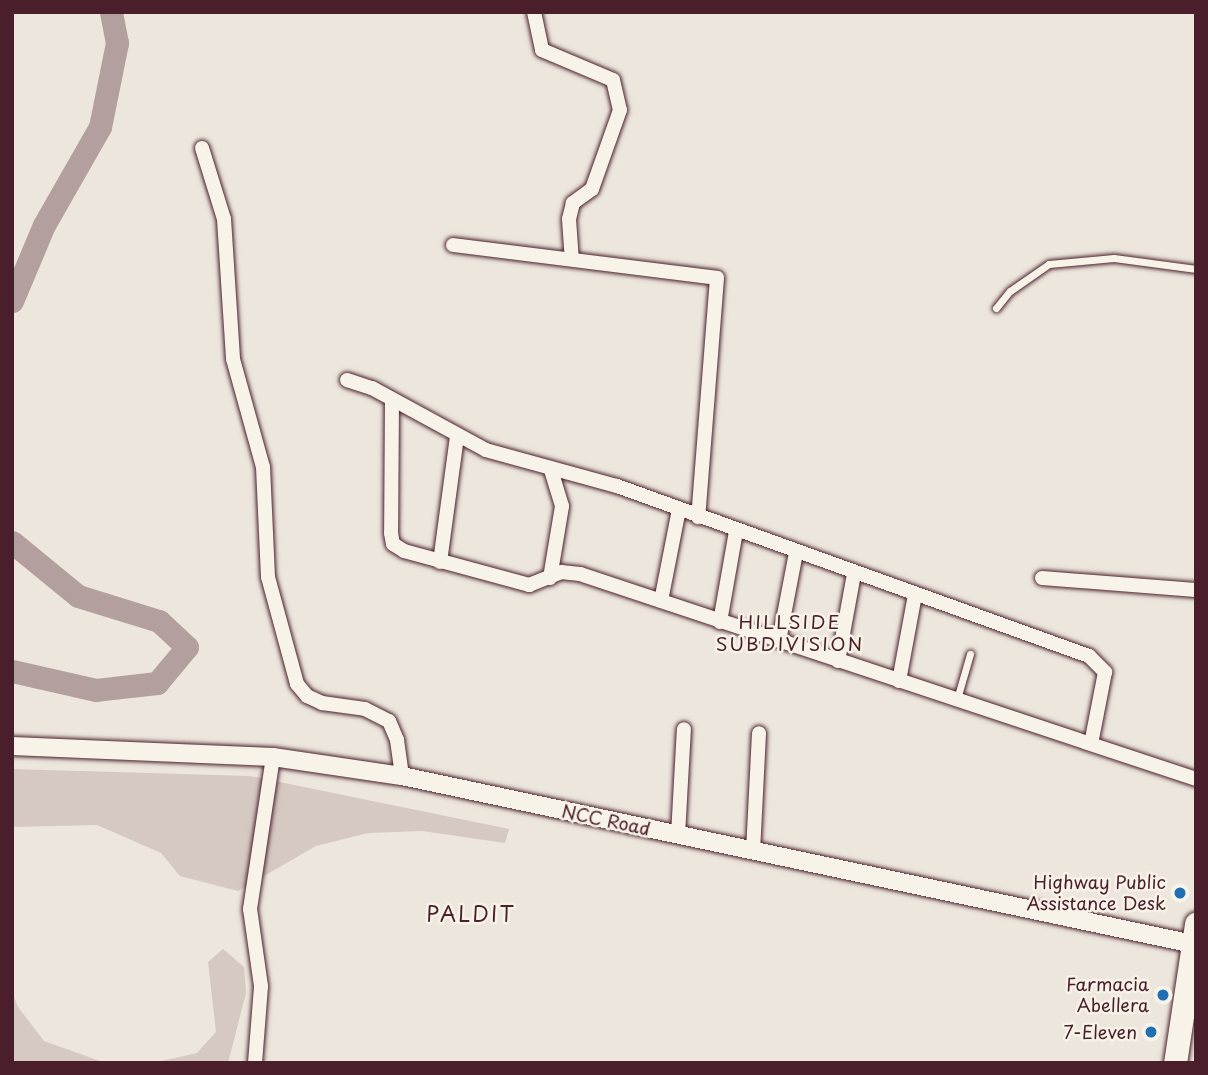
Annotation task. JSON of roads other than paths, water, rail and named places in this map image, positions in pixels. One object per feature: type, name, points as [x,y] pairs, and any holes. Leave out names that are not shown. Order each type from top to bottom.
[{"type":"highway","points":[[1175,1063],[1188,1033],[1194,934]]},
{"type":"street","points":[[534,12],[542,50],[613,80],[620,110],[592,189],[573,203],[569,219],[572,258]]},
{"type":"street","points":[[202,148],[224,219],[233,359],[263,467],[268,578],[297,684],[307,696],[322,703],[365,709],[389,721],[397,740],[402,776]]},
{"type":"street","points":[[453,245],[717,278],[708,436],[698,517]]},
{"type":"street","points":[[347,380],[372,388],[457,436],[551,470],[617,485],[796,553],[1098,660],[1105,678],[1091,744]]},
{"type":"street","points":[[392,401],[393,544],[440,562],[516,584],[529,585],[569,572],[1196,779]]},
{"type":"street","points":[[440,562],[457,436]]},
{"type":"street","points":[[550,578],[562,506],[551,470]]},
{"type":"street","points":[[661,601],[679,509]]},
{"type":"street","points":[[720,622],[736,531]]},
{"type":"street","points":[[779,641],[796,553]]},
{"type":"street","points":[[838,661],[854,574]]},
{"type":"street","points":[[1042,578],[1196,590]]},
{"type":"street","points":[[899,681],[915,595]]},
{"type":"street","points":[[678,835],[684,729]]},
{"type":"street","points":[[754,852],[759,733]]},
{"type":"street","name":"NCC Road","points":[[12,746],[273,757],[402,776],[754,852],[1194,934]]},
{"type":"street","points":[[255,1063],[261,986],[250,909],[273,757]]},
{"type":"lane","points":[[996,308],[1010,291],[1049,264],[1114,258],[1196,269]]},
{"type":"lane","points":[[956,700],[970,654]]},
{"type":"waterway","points":[[12,301],[44,225],[100,127],[117,43],[111,12]]},
{"type":"waterway","points":[[12,542],[78,596],[159,621],[187,647],[157,683],[96,690],[12,671]]},
{"type":"place","name":"Highway Public Assistance Desk","points":[[1180,893]]},
{"type":"place","name":"Farmacia Abellera","points":[[1163,995]]},
{"type":"place","name":"7-Eleven","points":[[1151,1032]]},
{"type":"district","name":"HILLSIDE SUBDIVISION","points":[[790,633]]},
{"type":"district","name":"PALDIT","points":[[471,913]]}]
